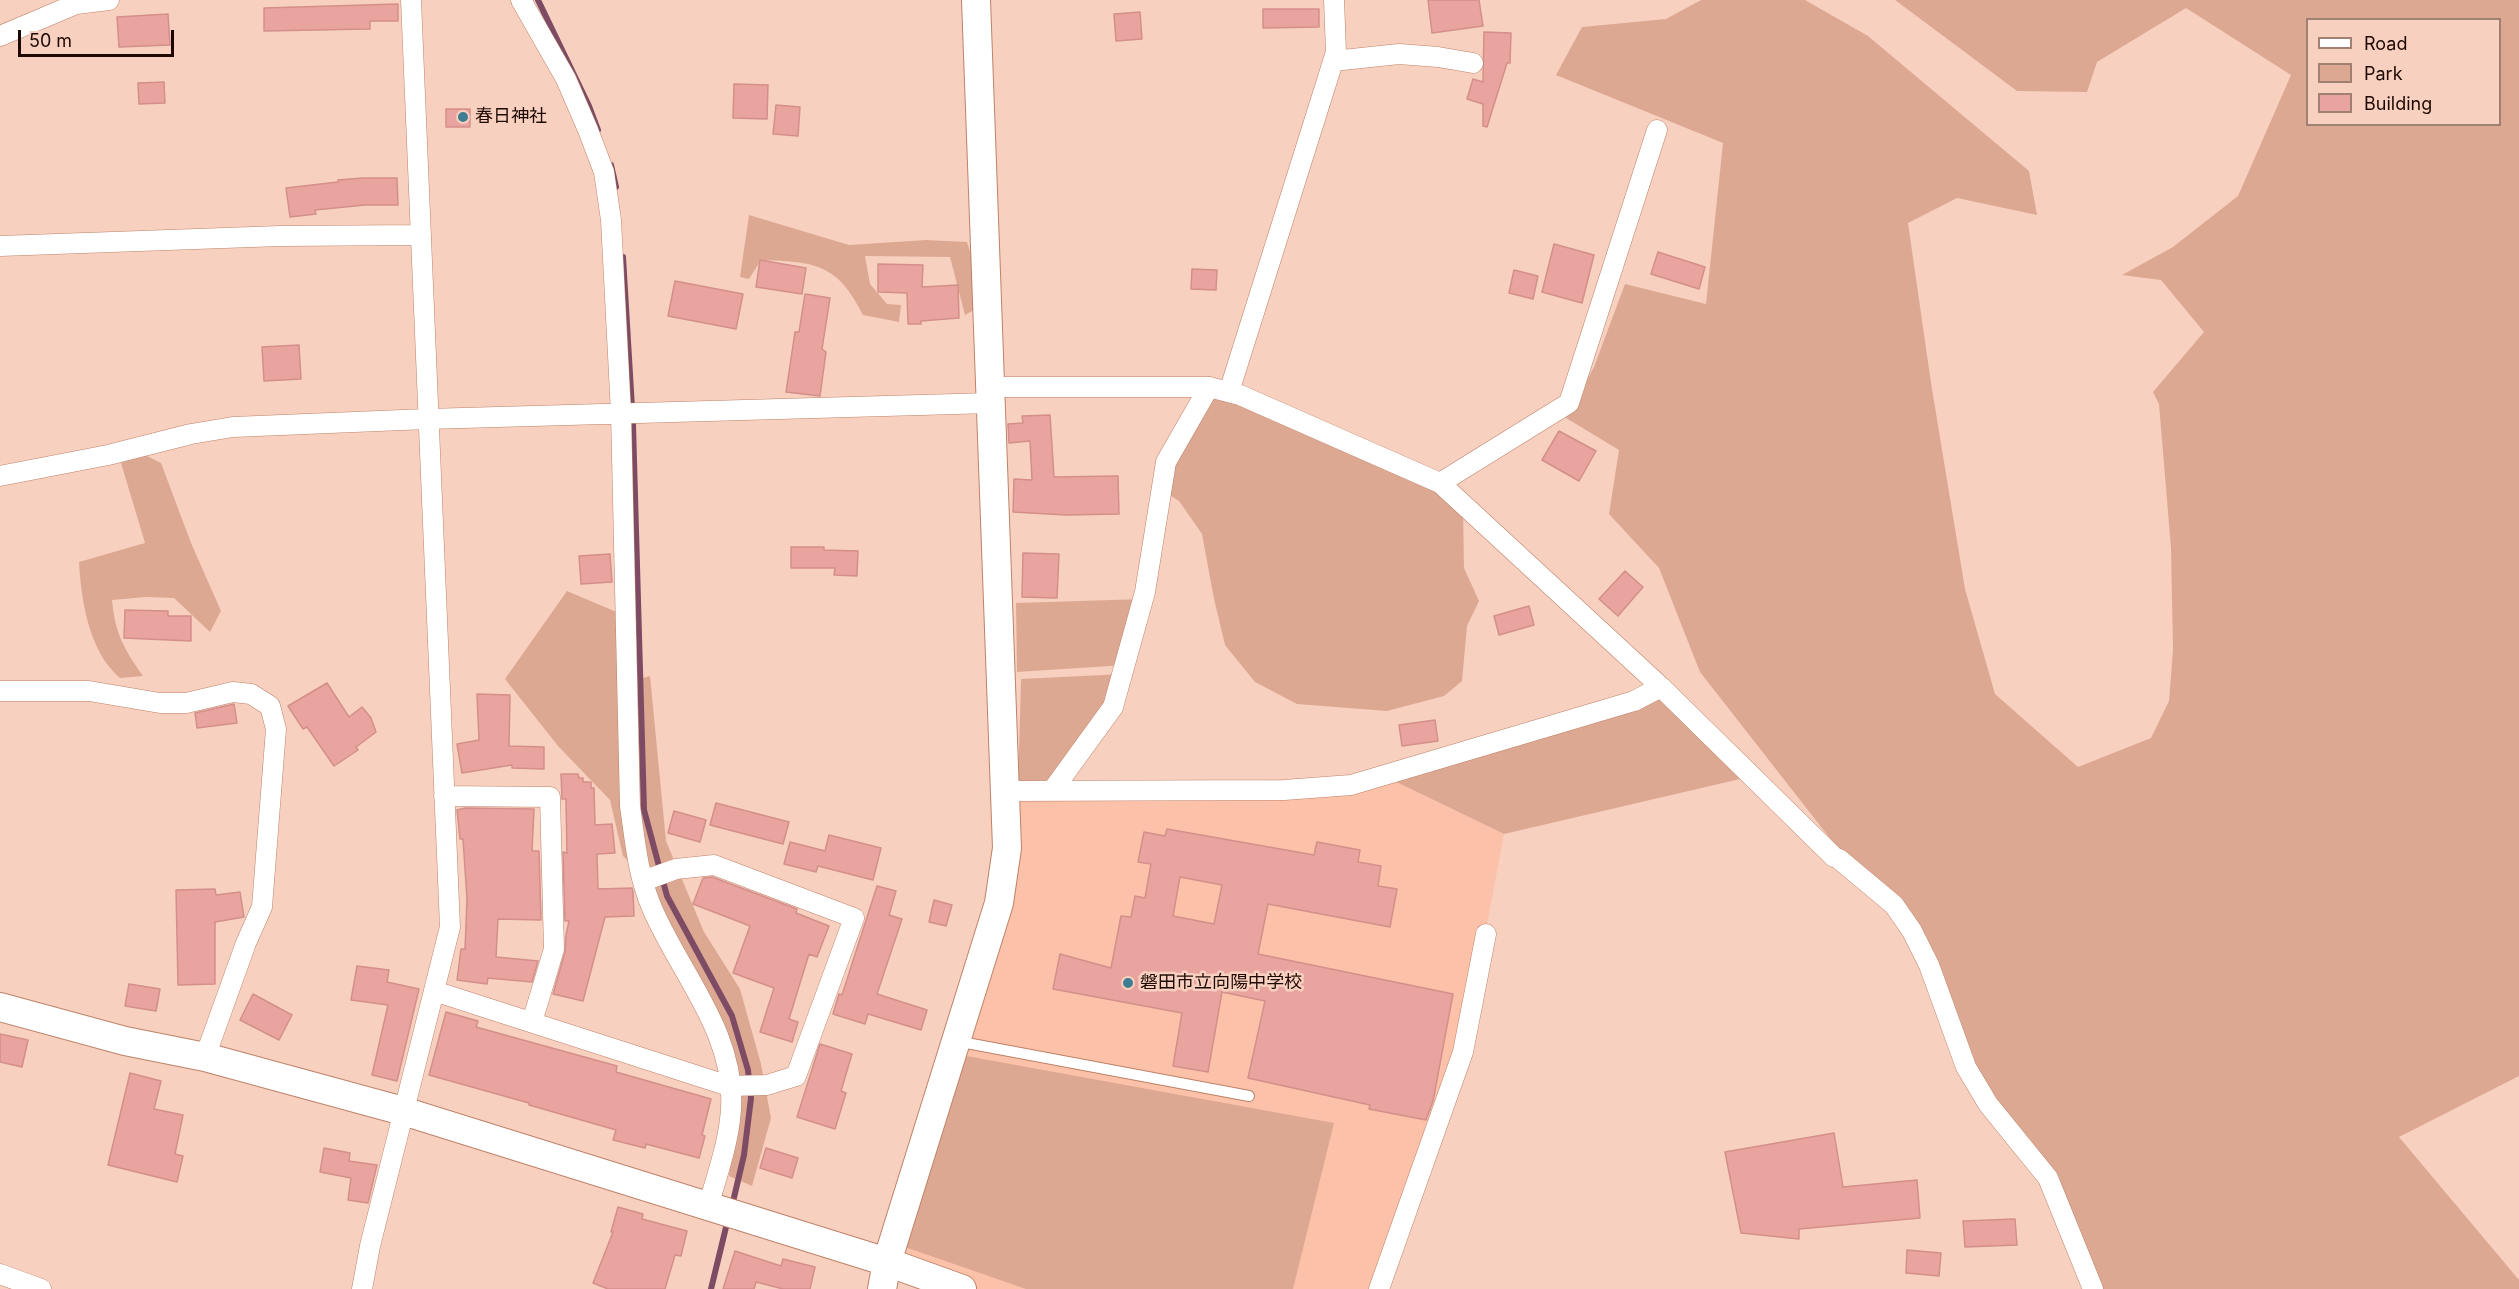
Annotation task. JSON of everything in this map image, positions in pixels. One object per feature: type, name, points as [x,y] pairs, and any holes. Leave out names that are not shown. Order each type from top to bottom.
[{"type":"street","points":[[0,36],[75,4],[109,0]]},
{"type":"street","points":[[362,1289],[370,1246],[450,927],[411,0]]},
{"type":"street","points":[[521,0],[566,79],[604,172],[611,220],[621,413],[630,806],[637,860],[652,908],[716,1028],[729,1086],[731,1108],[725,1147],[708,1207]]},
{"type":"street","points":[[884,1276],[999,903],[1007,848],[976,0]]},
{"type":"street","points":[[1229,392],[1336,52],[1334,0]]},
{"type":"street","points":[[1333,61],[1399,54],[1473,63]]},
{"type":"street","points":[[1440,483],[1569,403],[1657,130]]},
{"type":"street","points":[[0,246],[280,236],[420,235]]},
{"type":"street","points":[[1052,791],[1113,707],[1145,592],[1166,462],[1209,387]]},
{"type":"street","points":[[0,476],[233,427],[621,413],[1209,387],[1240,395],[1440,483],[1661,687],[1834,857],[1894,905],[1912,931],[1929,965],[1966,1067],[1988,1104],[2048,1178],[2093,1289]]},
{"type":"street","points":[[1006,791],[1284,790],[1351,785],[1634,701],[1661,687]]},
{"type":"street","points":[[0,691],[89,692],[160,703],[186,703],[233,692],[251,694],[270,706],[276,729],[262,907],[246,943],[205,1057]]},
{"type":"street","points":[[444,796],[550,797],[554,949],[532,1022]]},
{"type":"street","points":[[434,991],[729,1086],[767,1085],[796,1076],[854,918],[714,865],[676,869],[644,881]]},
{"type":"street","points":[[1379,1289],[1463,1052],[1486,934]]},
{"type":"street","points":[[0,1007],[125,1041],[205,1057],[403,1111],[708,1207],[884,1276],[962,1289]]},
{"type":"street","points":[[0,1274],[41,1289]]},
{"type":"lane","points":[[956,1041],[1249,1096]]},
{"type":"shaded area","points":[[1382,775],[1504,834],[1463,1052],[1380,1289],[953,1289],[887,1262],[1000,895],[1006,791]]},
{"type":"green space","points":[[1701,0],[1805,0],[1868,36],[2029,171],[2037,215],[1957,198],[1908,223],[1931,383],[1965,589],[1995,694],[2078,767],[2151,738],[2169,701],[2173,650],[2171,548],[2159,404],[2153,392],[2204,332],[2161,280],[2122,275],[2173,247],[2238,196],[2291,75],[2186,8],[2097,62],[2087,92],[2017,91],[1895,0],[2519,0],[2519,1076],[2399,1137],[2519,1280],[2519,1289],[2087,1289],[2043,1171],[1979,1089],[1929,965],[1700,672],[1659,568],[1609,514],[1619,450],[1566,418],[1594,367],[1625,284],[1706,304],[1723,143],[1556,75],[1582,27],[1666,19]]},
{"type":"green space","points":[[749,215],[849,245],[926,240],[967,242],[972,258],[976,309],[965,315],[950,257],[865,256],[870,284],[887,304],[901,305],[899,322],[863,315],[844,285],[834,275],[810,265],[761,260],[749,279],[740,277]]},
{"type":"green space","points":[[1209,387],[1440,483],[1463,505],[1464,568],[1479,601],[1467,626],[1462,681],[1444,696],[1387,711],[1297,704],[1255,682],[1225,645],[1202,534],[1179,501],[1160,489]]},
{"type":"green space","points":[[143,454],[161,463],[191,543],[221,611],[210,632],[174,598],[146,597],[112,600],[115,622],[122,640],[143,676],[120,678],[109,667],[94,640],[85,609],[79,562],[145,543],[121,463]]},
{"type":"green space","points":[[567,591],[626,616],[628,682],[650,676],[666,841],[704,932],[740,989],[761,1064],[771,1118],[752,1186],[729,1176],[737,1102],[642,875],[623,856],[610,800],[558,746],[505,679]]},
{"type":"green space","points":[[1143,599],[1125,665],[1017,672],[1016,603]]},
{"type":"green space","points":[[1123,674],[1052,791],[1018,791],[1021,679]]},
{"type":"green space","points":[[1661,687],[1753,776],[1504,834],[1382,775]]},
{"type":"green space","points":[[961,1055],[1334,1123],[1293,1289],[1026,1289],[902,1246]]},
{"type":"building","points":[[1428,0],[1479,0],[1483,26],[1432,33]]},
{"type":"building","points":[[398,4],[398,21],[370,21],[370,29],[264,31],[264,8]]},
{"type":"building","points":[[1263,9],[1319,9],[1319,27],[1263,28]]},
{"type":"building","points":[[1140,12],[1142,39],[1116,41],[1114,14]]},
{"type":"building","points":[[168,14],[170,45],[119,47],[117,17]]},
{"type":"building","points":[[1484,32],[1511,33],[1510,63],[1507,63],[1487,127],[1483,126],[1483,104],[1467,99],[1473,79],[1483,82]]},
{"type":"building","points":[[164,82],[165,103],[139,104],[138,83]]},
{"type":"building","points":[[734,84],[768,85],[767,119],[733,118]]},
{"type":"building","points":[[776,105],[800,107],[798,136],[773,134]]},
{"type":"building","points":[[446,109],[470,109],[470,127],[446,127]]},
{"type":"building","points":[[363,178],[397,178],[398,205],[365,205],[315,210],[316,214],[290,217],[286,188]]},
{"type":"building","points":[[1554,244],[1594,255],[1582,303],[1542,292]]},
{"type":"building","points":[[1658,252],[1705,267],[1699,289],[1651,274]]},
{"type":"building","points":[[760,260],[806,268],[802,294],[756,287]]},
{"type":"building","points":[[878,264],[923,265],[922,287],[958,285],[959,318],[908,324],[907,293],[878,292]]},
{"type":"building","points":[[1192,269],[1217,270],[1216,290],[1191,289]]},
{"type":"building","points":[[1514,270],[1538,276],[1533,299],[1509,293]]},
{"type":"building","points":[[675,281],[743,294],[736,329],[668,316]]},
{"type":"building","points":[[805,294],[830,298],[822,349],[826,352],[820,396],[786,392],[795,332],[799,332]]},
{"type":"building","points":[[299,345],[301,379],[264,381],[262,347]]},
{"type":"building","points":[[1050,415],[1054,477],[1118,476],[1119,514],[1066,515],[1013,512],[1014,479],[1032,480],[1030,441],[1009,443],[1008,424],[1023,423],[1022,416]]},
{"type":"building","points":[[1559,431],[1596,451],[1579,481],[1542,460]]},
{"type":"building","points":[[791,547],[824,547],[824,550],[858,551],[857,576],[834,575],[835,568],[791,568]]},
{"type":"building","points":[[1023,553],[1059,554],[1057,598],[1022,597]]},
{"type":"building","points":[[610,554],[612,582],[581,584],[579,556]]},
{"type":"building","points":[[1625,571],[1643,587],[1618,616],[1599,599]]},
{"type":"building","points":[[1529,606],[1534,625],[1499,635],[1494,616]]},
{"type":"building","points":[[125,610],[168,611],[168,616],[191,616],[191,641],[124,638]]},
{"type":"building","points":[[327,683],[349,717],[362,707],[371,718],[376,732],[356,747],[358,750],[334,766],[307,727],[303,729],[288,706]]},
{"type":"building","points":[[477,694],[510,695],[509,746],[544,747],[544,769],[512,768],[512,765],[462,773],[457,744],[479,740]]},
{"type":"building","points":[[234,704],[237,723],[197,728],[195,713]]},
{"type":"building","points":[[1435,720],[1438,741],[1402,746],[1399,725]]},
{"type":"building","points":[[561,774],[578,774],[579,778],[583,778],[583,782],[591,782],[591,788],[594,788],[595,825],[612,824],[615,853],[597,854],[598,889],[632,888],[633,892],[634,916],[605,917],[583,1001],[553,994],[565,952],[569,921],[565,921],[563,852],[567,853],[566,799],[562,799]]},
{"type":"building","points":[[716,803],[789,822],[783,844],[710,825]]},
{"type":"building","points":[[465,808],[534,809],[532,851],[539,851],[541,920],[498,919],[496,957],[538,961],[532,982],[488,978],[487,984],[457,980],[461,949],[465,949],[467,899],[463,839],[460,839],[457,810]]},
{"type":"building","points":[[674,811],[706,820],[700,842],[668,833]]},
{"type":"building","points":[[1167,829],[1314,855],[1317,842],[1360,850],[1358,862],[1381,866],[1378,886],[1397,889],[1390,927],[1268,904],[1258,954],[1453,994],[1433,1101],[1426,1120],[1369,1109],[1370,1105],[1248,1078],[1265,1001],[1222,992],[1208,1072],[1173,1066],[1182,1013],[1053,989],[1060,954],[1111,968],[1121,916],[1131,917],[1135,896],[1145,898],[1151,864],[1138,862],[1144,832],[1165,836]],"holes":[[[1180,877],[1222,885],[1214,924],[1173,916]]]},
{"type":"building","points":[[829,835],[881,848],[873,880],[818,866],[816,872],[784,864],[790,842],[825,851]]},
{"type":"building","points":[[712,877],[797,909],[796,913],[829,926],[817,957],[809,954],[789,1019],[798,1022],[792,1042],[760,1032],[774,988],[733,973],[750,926],[693,904],[703,878]]},
{"type":"building","points":[[877,886],[896,891],[889,915],[902,919],[877,994],[927,1010],[921,1030],[868,1014],[865,1024],[833,1014],[839,994],[842,995]]},
{"type":"building","points":[[215,889],[216,895],[240,892],[244,917],[215,922],[215,984],[178,985],[176,890]]},
{"type":"building","points":[[934,900],[952,905],[946,926],[929,922]]},
{"type":"building","points":[[357,966],[389,970],[387,982],[419,989],[397,1081],[372,1075],[388,1005],[351,1000]]},
{"type":"building","points":[[129,984],[160,989],[156,1011],[125,1006]]},
{"type":"building","points":[[253,994],[292,1015],[279,1040],[240,1020]]},
{"type":"building","points":[[446,1012],[478,1021],[476,1027],[617,1066],[616,1072],[711,1099],[699,1158],[646,1144],[645,1148],[613,1140],[616,1130],[429,1075]]},
{"type":"building","points":[[0,1034],[28,1040],[22,1067],[0,1062]]},
{"type":"building","points":[[820,1044],[852,1054],[841,1091],[846,1093],[835,1129],[797,1117]]},
{"type":"building","points":[[130,1073],[161,1081],[154,1109],[183,1115],[175,1154],[183,1156],[177,1182],[108,1165]]},
{"type":"building","points":[[1834,1133],[1843,1187],[1917,1180],[1920,1218],[1799,1229],[1799,1239],[1741,1233],[1725,1152]]},
{"type":"building","points":[[324,1148],[350,1153],[349,1161],[377,1165],[368,1203],[348,1200],[351,1178],[320,1172]]},
{"type":"building","points":[[766,1148],[798,1158],[792,1178],[760,1168]]},
{"type":"building","points":[[618,1207],[643,1214],[642,1219],[687,1231],[681,1256],[675,1255],[665,1289],[608,1289],[593,1283],[613,1232],[611,1232]]},
{"type":"building","points":[[2015,1219],[2017,1245],[1965,1247],[1963,1221]]},
{"type":"building","points":[[1907,1250],[1941,1253],[1939,1276],[1906,1273]]},
{"type":"building","points":[[735,1251],[781,1266],[783,1259],[815,1267],[810,1289],[783,1289],[756,1282],[754,1289],[723,1289]]},
{"type":"waterway","points":[[538,0],[589,106],[598,130]]},
{"type":"waterway","points":[[611,165],[616,187]]},
{"type":"waterway","points":[[623,257],[633,425],[644,810],[667,896],[732,1016],[748,1070],[751,1098],[744,1155],[732,1206]]},
{"type":"waterway","points":[[711,1289],[728,1219]]},
{"type":"place","name":"春日神社","points":[[463,117]]},
{"type":"place","name":"磐田市立向陽中学校","points":[[1128,983]]}]
